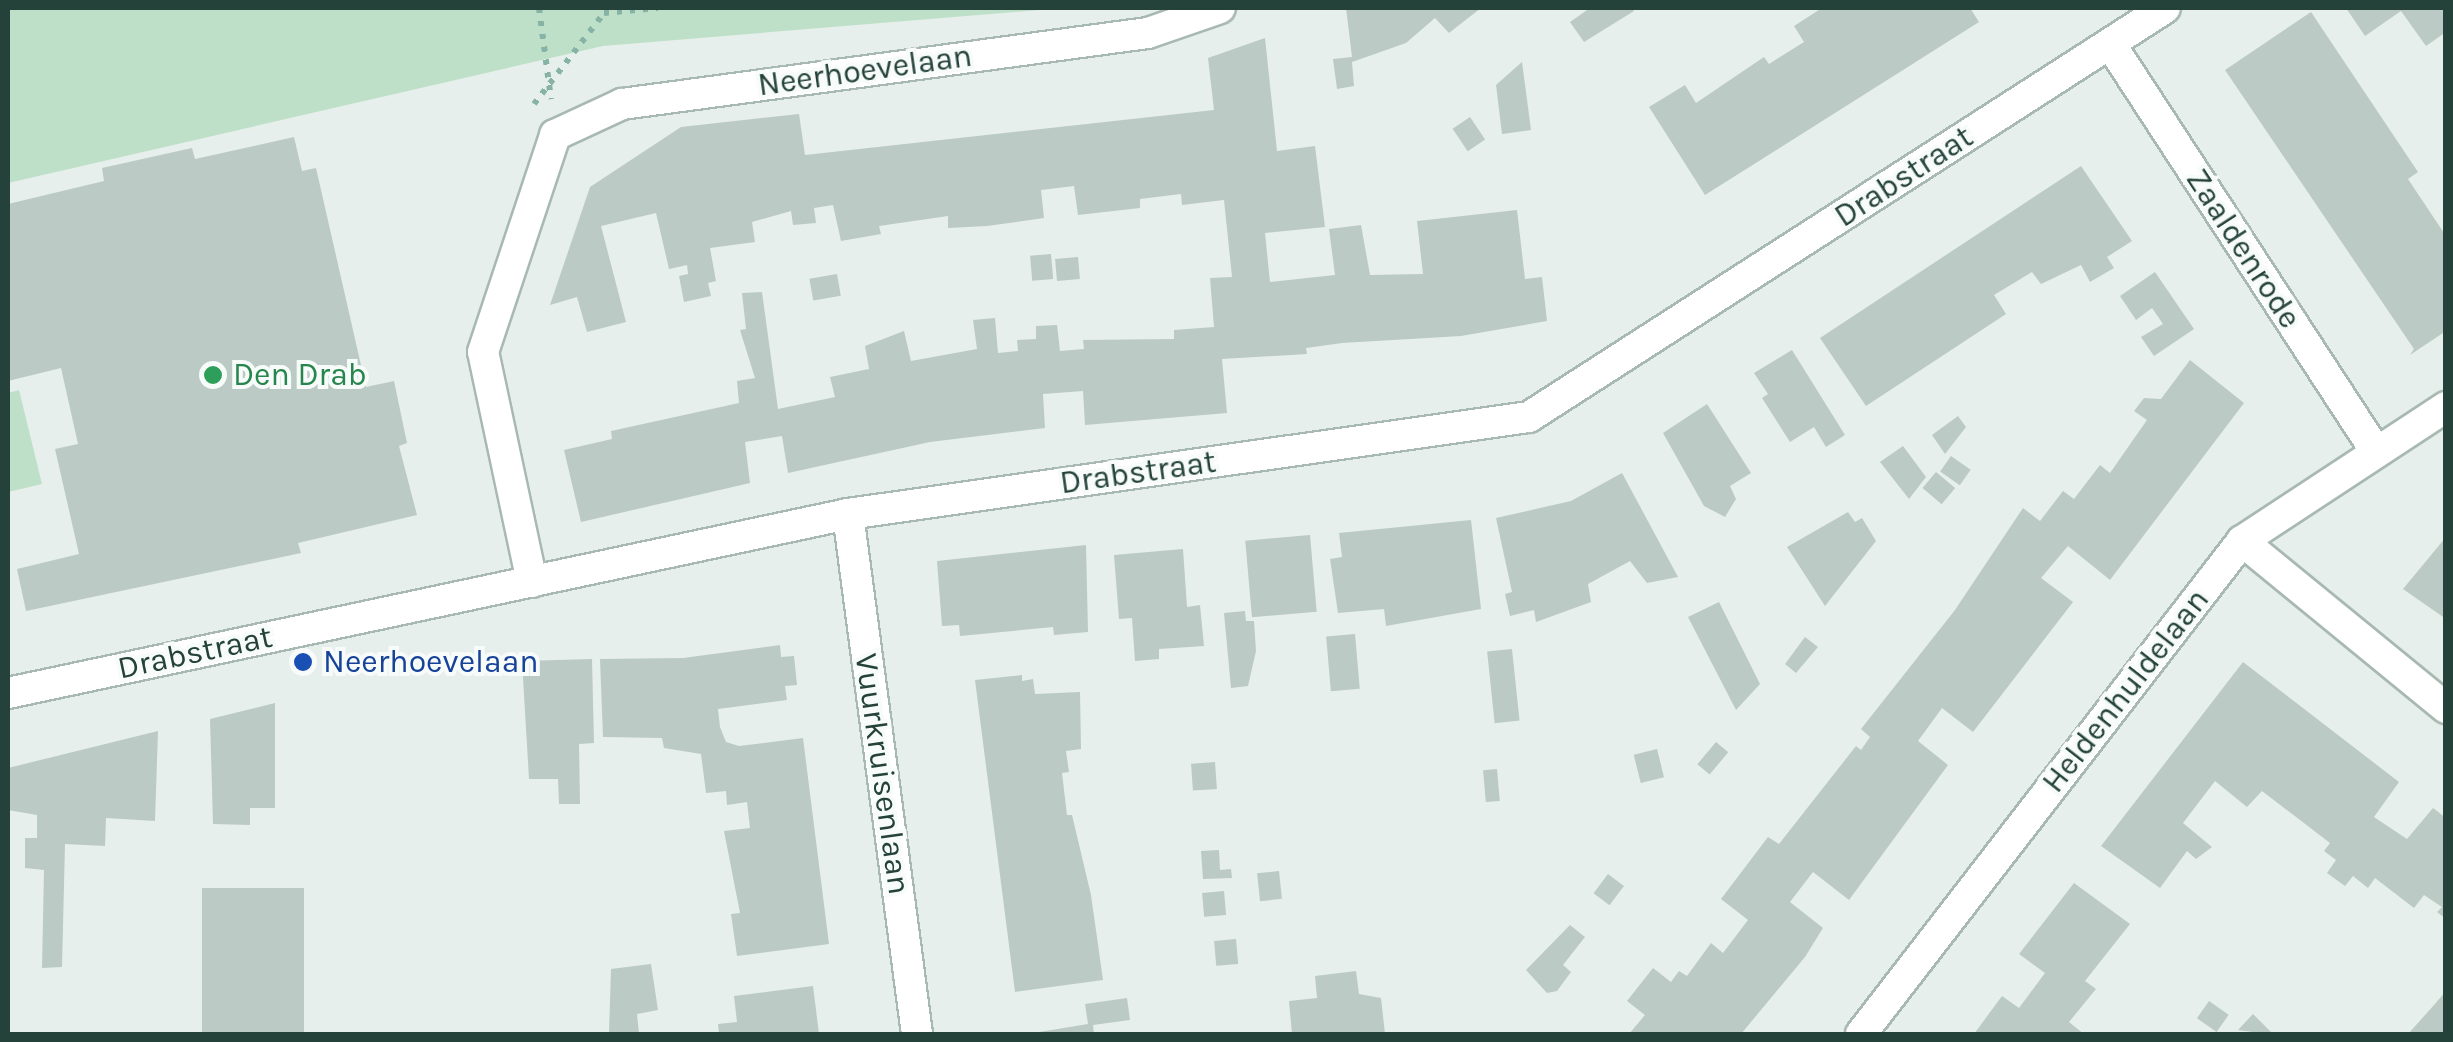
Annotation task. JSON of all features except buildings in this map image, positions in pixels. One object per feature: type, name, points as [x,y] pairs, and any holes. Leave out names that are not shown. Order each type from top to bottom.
[{"type":"street","name":"Neerhoevelaan","points":[[555,135],[622,104],[1148,33],[1220,8]]},
{"type":"street","name":"Drabstraat","points":[[8,693],[848,514],[1528,417],[2166,8]]},
{"type":"street","name":"Zaaldenrode","points":[[2111,45],[2376,452]]},
{"type":"street","points":[[532,582],[483,352],[555,135]]},
{"type":"street","name":"Heldenhuldelaan","points":[[1861,1034],[2242,541],[2446,407]]},
{"type":"street","name":"Vuurkruisenlaan","points":[[848,514],[917,1034]]},
{"type":"street","points":[[2242,541],[2446,708]]},
{"type":"path","points":[[539,8],[555,135]]},
{"type":"path","points":[[548,81],[604,14],[658,8]]},
{"type":"green space","points":[[8,8],[1063,8],[603,46],[8,183]]},
{"type":"green space","points":[[19,390],[42,484],[8,492],[8,393]]},
{"type":"place","name":"Den Drab","points":[[213,375]]},
{"type":"place","name":"Neerhoevelaan","points":[[303,662]]}]
